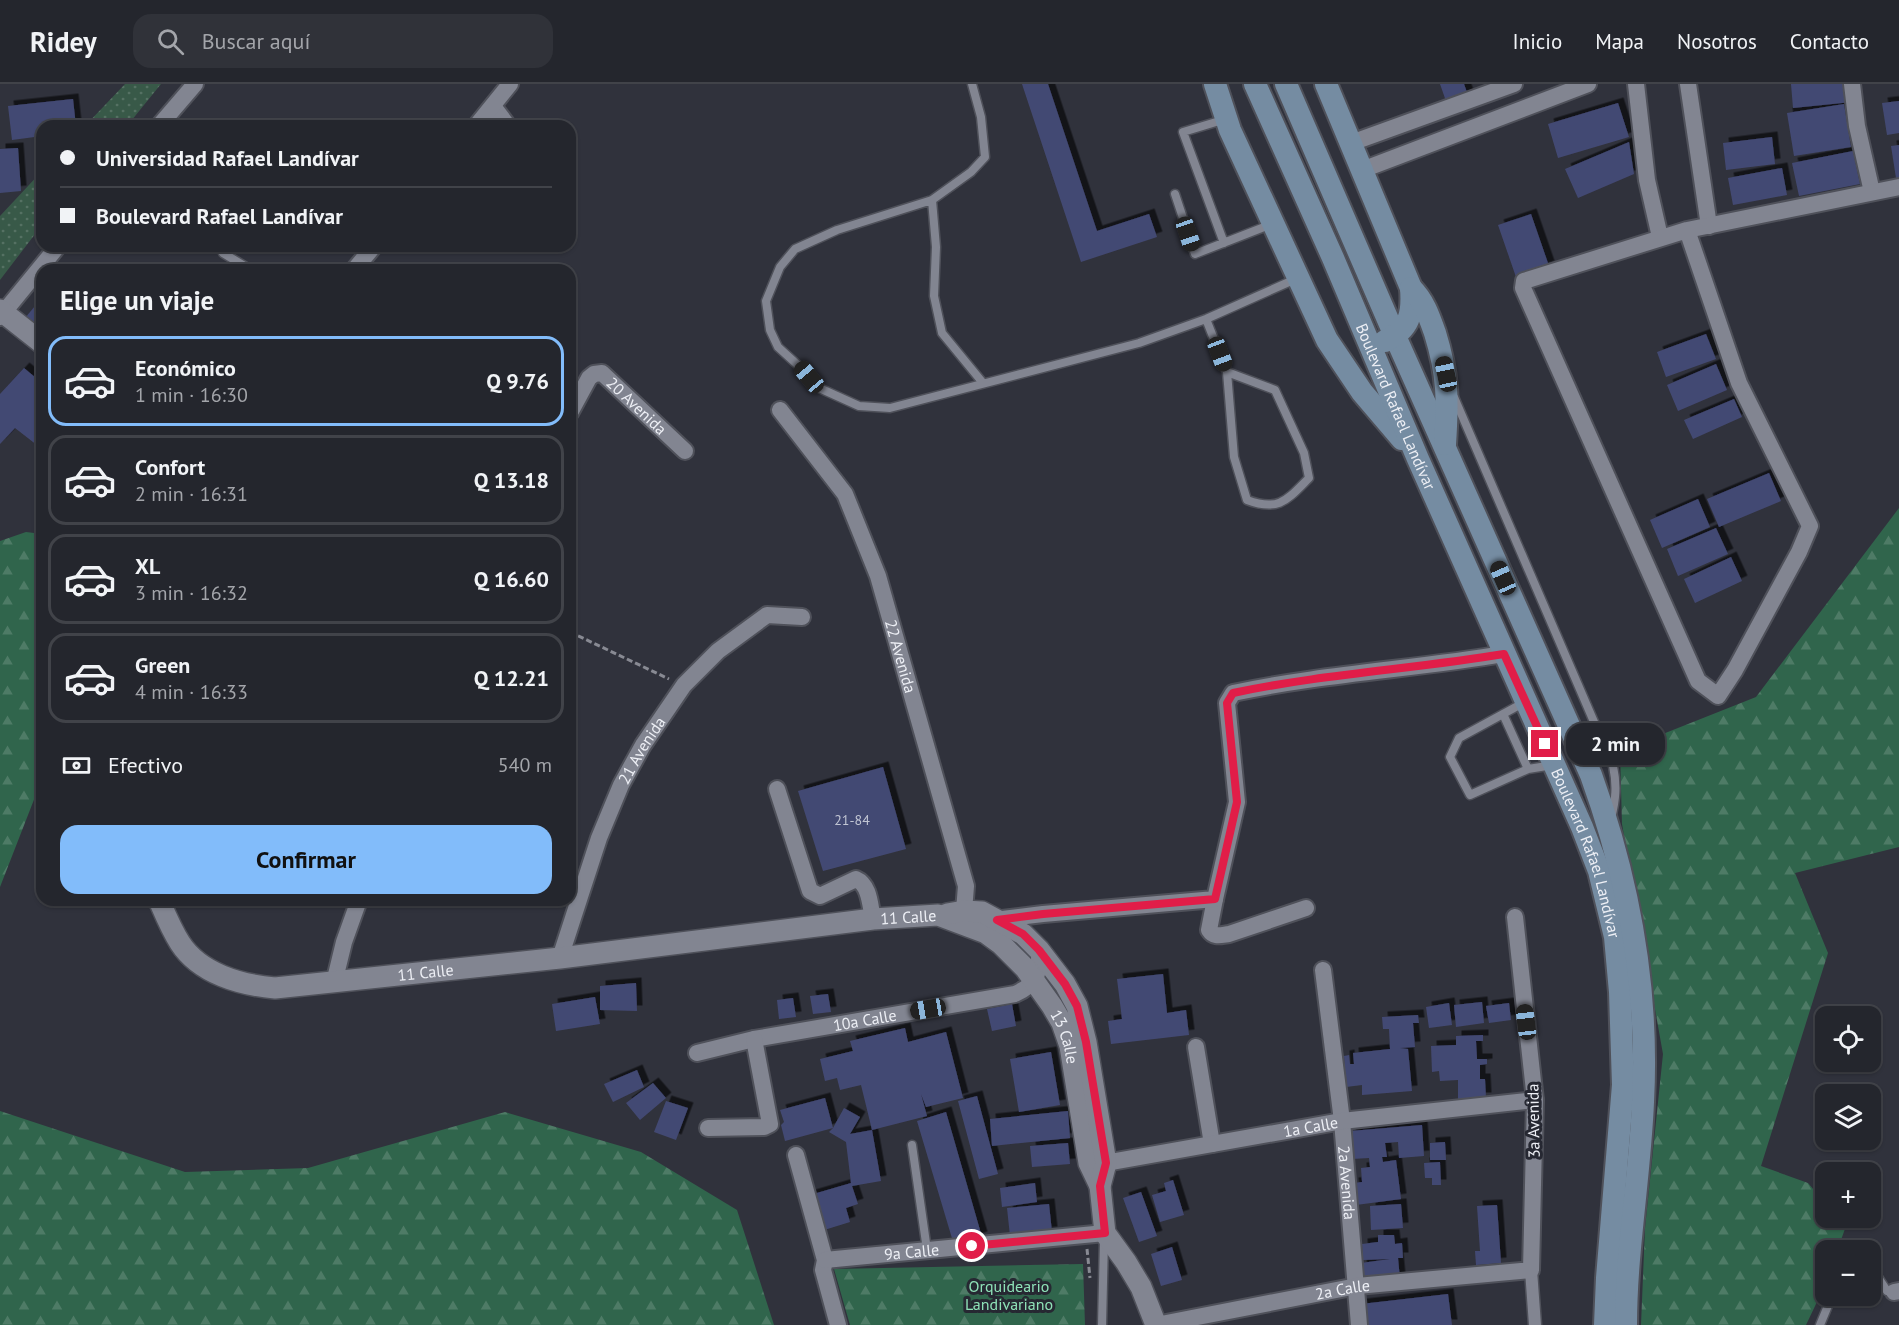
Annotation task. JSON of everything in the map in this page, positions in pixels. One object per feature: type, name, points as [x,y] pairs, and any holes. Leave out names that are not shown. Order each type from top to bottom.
[{"type":"main road","points":[[1215,84],[1226,119],[1327,340],[1362,392],[1418,459]]},
{"type":"main road","name":"Boulevard Rafael Landívar","points":[[1255,84],[1333,258],[1525,702],[1555,764],[1599,872],[1615,937],[1620,992],[1623,1085],[1611,1220],[1605,1325]]},
{"type":"main road","name":"Boulevard Rafael Landívar","points":[[1286,84],[1395,336],[1591,775],[1609,824],[1629,904],[1636,952],[1644,1045],[1643,1101],[1626,1325]]},
{"type":"main road","points":[[1326,84],[1411,288],[1413,308],[1410,317],[1395,336],[1370,346],[1356,350],[1343,348],[1327,340]]},
{"type":"main road","points":[[1411,288],[1420,297],[1429,316],[1442,356],[1446,379],[1445,447]]},
{"type":"street","points":[[164,120],[195,84]]},
{"type":"street","points":[[481,120],[510,84]]},
{"type":"street","points":[[1362,170],[1588,84]]},
{"type":"street","points":[[1636,84],[1647,180],[1660,237]]},
{"type":"street","points":[[1688,84],[1709,226]]},
{"type":"street","points":[[1852,84],[1857,126],[1872,192]]},
{"type":"street","points":[[1351,143],[1509,86],[1516,111]]},
{"type":"street","points":[[493,106],[504,120]]},
{"type":"street","points":[[1427,116],[1438,141]]},
{"type":"street","points":[[1687,230],[1739,383],[1810,526],[1799,552],[1735,670],[1718,696],[1698,681],[1523,288],[1524,281],[1687,230],[1899,187]]},
{"type":"street","points":[[43,264],[53,252]]},
{"type":"street","points":[[359,264],[369,252]]},
{"type":"street","points":[[36,272],[1,313],[36,339]]},
{"type":"street","name":"20 Avenida","points":[[576,402],[589,378],[594,374],[602,373],[685,451]]},
{"type":"street","name":"22 Avenida","points":[[780,410],[845,494],[878,576],[966,886],[966,918]]},
{"type":"street","name":"21 Avenida","points":[[560,958],[599,838],[621,785],[643,745],[684,686],[718,651],[767,615],[802,617]]},
{"type":"street","points":[[1306,908],[1229,934],[1217,936],[1209,930],[1237,802],[1227,703],[1233,693],[1269,686],[1445,664],[1504,654]]},
{"type":"street","points":[[777,789],[810,891],[820,896],[856,879],[861,881],[868,896],[873,919]]},
{"type":"street","points":[[997,920],[1215,899]]},
{"type":"street","name":"11 Calle","points":[[162,906],[180,944],[208,968],[234,981],[275,988],[560,958],[873,919],[938,915],[966,918]]},
{"type":"street","points":[[334,983],[344,942],[357,906]]},
{"type":"street","name":"13 Calle","points":[[966,918],[982,912],[1023,934],[1039,950],[1065,984],[1077,1006],[1086,1042],[1105,1233]]},
{"type":"street","name":"3a Avenida","points":[[1515,917],[1535,1100],[1532,1270],[1535,1325]]},
{"type":"street","name":"13 Calle","points":[[966,918],[1001,944],[1035,980],[1057,1015],[1070,1046],[1098,1165]]},
{"type":"street","points":[[1035,980],[1040,968],[1039,950]]},
{"type":"street","name":"2a Avenida","points":[[1323,970],[1342,1121],[1359,1325]]},
{"type":"street","name":"10a Calle","points":[[697,1053],[754,1039],[1015,994],[1026,989],[1035,980]]},
{"type":"street","points":[[708,1128],[764,1127],[770,1124],[754,1039]]},
{"type":"street","points":[[1196,1047],[1212,1144]]},
{"type":"street","name":"1a Calle","points":[[1098,1165],[1342,1121],[1535,1100]]},
{"type":"street","points":[[796,1155],[825,1260],[823,1270],[838,1325]]},
{"type":"street","points":[[1105,1233],[1141,1287],[1156,1325]]},
{"type":"street","name":"9a Calle","points":[[825,1260],[1105,1233]]},
{"type":"street","name":"2a Calle","points":[[1156,1325],[1356,1286],[1532,1270]]},
{"type":"lane","points":[[972,84],[981,117],[985,157],[971,172],[932,200],[837,230],[795,249],[780,267],[766,301],[770,330],[778,347],[817,387],[859,406],[890,408],[1139,343],[1206,319],[1298,278]]},
{"type":"lane","points":[[1224,243],[1183,132],[1226,119]]},
{"type":"lane","points":[[1175,194],[1195,254],[1273,223]]},
{"type":"lane","points":[[932,200],[936,247],[934,296],[942,333],[983,383]]},
{"type":"lane","points":[[223,254],[240,264]]},
{"type":"lane","points":[[1206,319],[1227,372],[1234,458],[1247,500],[1264,506],[1287,500],[1309,478],[1304,453],[1275,390],[1227,372]]},
{"type":"lane","points":[[1446,379],[1612,766],[1617,786],[1616,801],[1609,824]]},
{"type":"lane","points":[[1525,702],[1460,738],[1450,757],[1470,795],[1528,769],[1555,764]]},
{"type":"lane","points":[[1503,714],[1528,769]]},
{"type":"lane","points":[[912,1145],[927,1250]]},
{"type":"lane","points":[[1102,1325],[1105,1233]]},
{"type":"lane","points":[[1881,1282],[1887,1291],[1896,1291]]},
{"type":"lane","points":[[1820,1325],[1828,1306]]},
{"type":"path","points":[[576,635],[684,686]]},
{"type":"green space","points":[[125,84],[161,84],[132,120],[91,120]]},
{"type":"green space","points":[[36,177],[36,233],[0,280],[0,216]]},
{"type":"green space","points":[[1899,508],[1899,847],[1795,873],[1828,953],[1761,1166],[1808,1183],[1815,1191],[1815,1228],[1845,1228],[1841,1240],[1815,1240],[1815,1306],[1806,1325],[1641,1325],[1645,1228],[1663,1054],[1622,824],[1620,751],[1756,697]]},
{"type":"green space","points":[[26,532],[36,533],[36,794],[0,887],[0,541]]},
{"type":"green space","points":[[0,1111],[185,1172],[308,1168],[505,1112],[641,1152],[737,1210],[774,1325],[0,1325]]},
{"type":"green space","name":"Orquideario Landivariano","points":[[1083,1264],[1085,1325],[850,1325],[834,1269]]},
{"type":"building","points":[[1022,84],[1048,84],[1097,231],[1149,214],[1157,237],[1081,262]]},
{"type":"building","points":[[1440,84],[1464,84],[1468,95],[1447,104]]},
{"type":"building","points":[[1791,84],[1851,84],[1852,102],[1793,108]]},
{"type":"building","points":[[73,99],[75,120],[36,120],[36,137],[12,140],[8,106]]},
{"type":"building","points":[[1899,101],[1899,133],[1887,135],[1882,103]]},
{"type":"building","points":[[1618,103],[1629,137],[1558,158],[1548,124]]},
{"type":"building","points":[[1844,104],[1851,147],[1794,156],[1787,113]]},
{"type":"building","points":[[1772,137],[1775,164],[1726,170],[1723,143]]},
{"type":"building","points":[[1629,142],[1634,174],[1578,198],[1565,169]]},
{"type":"building","points":[[1899,145],[1899,178],[1896,178],[1891,146]]},
{"type":"building","points":[[18,148],[21,191],[0,193],[0,149]]},
{"type":"building","points":[[1853,151],[1860,184],[1799,196],[1792,163]]},
{"type":"building","points":[[1782,168],[1787,195],[1733,205],[1728,178]]},
{"type":"building","points":[[1531,214],[1549,266],[1516,277],[1498,225]]},
{"type":"building","points":[[36,305],[36,327],[25,318]]},
{"type":"building","points":[[1706,334],[1716,359],[1666,377],[1657,352]]},
{"type":"building","points":[[1716,364],[1727,390],[1678,411],[1667,385]]},
{"type":"building","points":[[24,368],[36,378],[36,444],[15,428],[0,444],[0,394]]},
{"type":"building","points":[[1734,399],[1742,417],[1693,439],[1684,420]]},
{"type":"building","points":[[1769,473],[1781,501],[1719,527],[1707,499]]},
{"type":"building","points":[[1698,499],[1710,527],[1662,548],[1650,520]]},
{"type":"building","points":[[1716,528],[1728,554],[1678,576],[1667,549]]},
{"type":"building","points":[[1731,557],[1742,581],[1695,603],[1684,579]]},
{"type":"building","points":[[883,767],[906,849],[823,871],[798,791]]},
{"type":"building","points":[[1163,974],[1167,1013],[1186,1010],[1189,1035],[1111,1044],[1108,1021],[1122,1019],[1117,979]]},
{"type":"building","points":[[636,983],[637,1011],[600,1010],[600,986]]},
{"type":"building","points":[[828,994],[831,1012],[813,1014],[810,996]]},
{"type":"building","points":[[595,997],[600,1024],[556,1031],[552,1004]]},
{"type":"building","points":[[793,998],[796,1017],[779,1019],[777,1000]]},
{"type":"building","points":[[1482,1002],[1484,1023],[1456,1027],[1454,1005]]},
{"type":"building","points":[[1449,1003],[1452,1025],[1429,1028],[1426,1007]]},
{"type":"building","points":[[1509,1003],[1511,1020],[1489,1023],[1486,1006]]},
{"type":"building","points":[[1012,1004],[1016,1026],[992,1031],[987,1009]]},
{"type":"building","points":[[1418,1015],[1419,1023],[1413,1023],[1415,1047],[1400,1048],[1408,1049],[1412,1091],[1362,1095],[1362,1085],[1346,1087],[1344,1056],[1349,1055],[1350,1064],[1354,1064],[1353,1053],[1390,1049],[1389,1029],[1383,1029],[1382,1017]]},
{"type":"building","points":[[905,1028],[908,1042],[946,1032],[963,1098],[926,1107],[921,1094],[927,1116],[872,1130],[861,1085],[840,1090],[837,1078],[825,1081],[820,1059],[853,1051],[850,1041]]},
{"type":"building","points":[[1483,1035],[1483,1041],[1476,1041],[1477,1059],[1487,1059],[1487,1064],[1480,1065],[1480,1079],[1485,1079],[1486,1098],[1458,1101],[1458,1080],[1440,1081],[1439,1071],[1432,1072],[1431,1046],[1456,1045],[1456,1036]]},
{"type":"building","points":[[1051,1052],[1060,1105],[1019,1112],[1010,1059]]},
{"type":"building","points":[[637,1070],[644,1087],[613,1102],[604,1084]]},
{"type":"building","points":[[653,1083],[666,1098],[640,1120],[626,1103]]},
{"type":"building","points":[[977,1096],[998,1174],[979,1179],[958,1101]]},
{"type":"building","points":[[825,1098],[833,1128],[785,1141],[781,1125],[784,1122],[780,1110]]},
{"type":"building","points":[[666,1101],[688,1108],[676,1140],[654,1132]]},
{"type":"building","points":[[844,1108],[860,1117],[850,1134],[872,1130],[881,1181],[852,1186],[858,1204],[846,1208],[850,1222],[821,1231],[810,1195],[851,1183],[846,1142],[829,1132]]},
{"type":"building","points":[[1068,1111],[1070,1138],[992,1146],[990,1119]]},
{"type":"building","points":[[946,1112],[982,1237],[954,1245],[917,1121]]},
{"type":"building","points":[[1422,1125],[1424,1156],[1399,1158],[1398,1142],[1385,1143],[1387,1157],[1382,1157],[1383,1162],[1396,1160],[1401,1199],[1356,1205],[1353,1183],[1362,1182],[1361,1168],[1370,1167],[1369,1158],[1352,1159],[1350,1131]]},
{"type":"building","points":[[1445,1142],[1446,1160],[1430,1160],[1430,1143]]},
{"type":"building","points":[[1068,1143],[1070,1164],[1032,1167],[1030,1146]]},
{"type":"building","points":[[1440,1162],[1441,1185],[1432,1185],[1432,1178],[1425,1178],[1424,1163]]},
{"type":"building","points":[[1173,1180],[1184,1215],[1160,1222],[1152,1195],[1166,1191],[1164,1183]]},
{"type":"building","points":[[1035,1183],[1037,1202],[1002,1207],[1000,1188]]},
{"type":"building","points":[[1141,1192],[1157,1236],[1139,1242],[1123,1198]]},
{"type":"building","points":[[1049,1204],[1052,1232],[1010,1236],[1007,1208]]},
{"type":"building","points":[[1401,1204],[1403,1228],[1371,1230],[1370,1206]]},
{"type":"building","points":[[1497,1205],[1501,1263],[1476,1265],[1475,1251],[1480,1251],[1477,1206]]},
{"type":"building","points":[[1378,1235],[1394,1235],[1395,1244],[1402,1243],[1403,1258],[1398,1258],[1400,1279],[1363,1283],[1361,1263],[1390,1259],[1363,1260],[1362,1244],[1378,1242]]},
{"type":"building","points":[[1172,1247],[1182,1280],[1161,1286],[1151,1254]]},
{"type":"building","points":[[1448,1294],[1452,1325],[1364,1325],[1361,1304]]},
{"type":"route","points":[[972,1246],[1105,1233],[1100,1186],[1106,1163],[1086,1042],[1077,1006],[1065,984],[1039,950],[1023,934],[997,920],[1215,899],[1237,802],[1227,703],[1233,693],[1269,686],[1445,664],[1504,654],[1545,744]]}]
